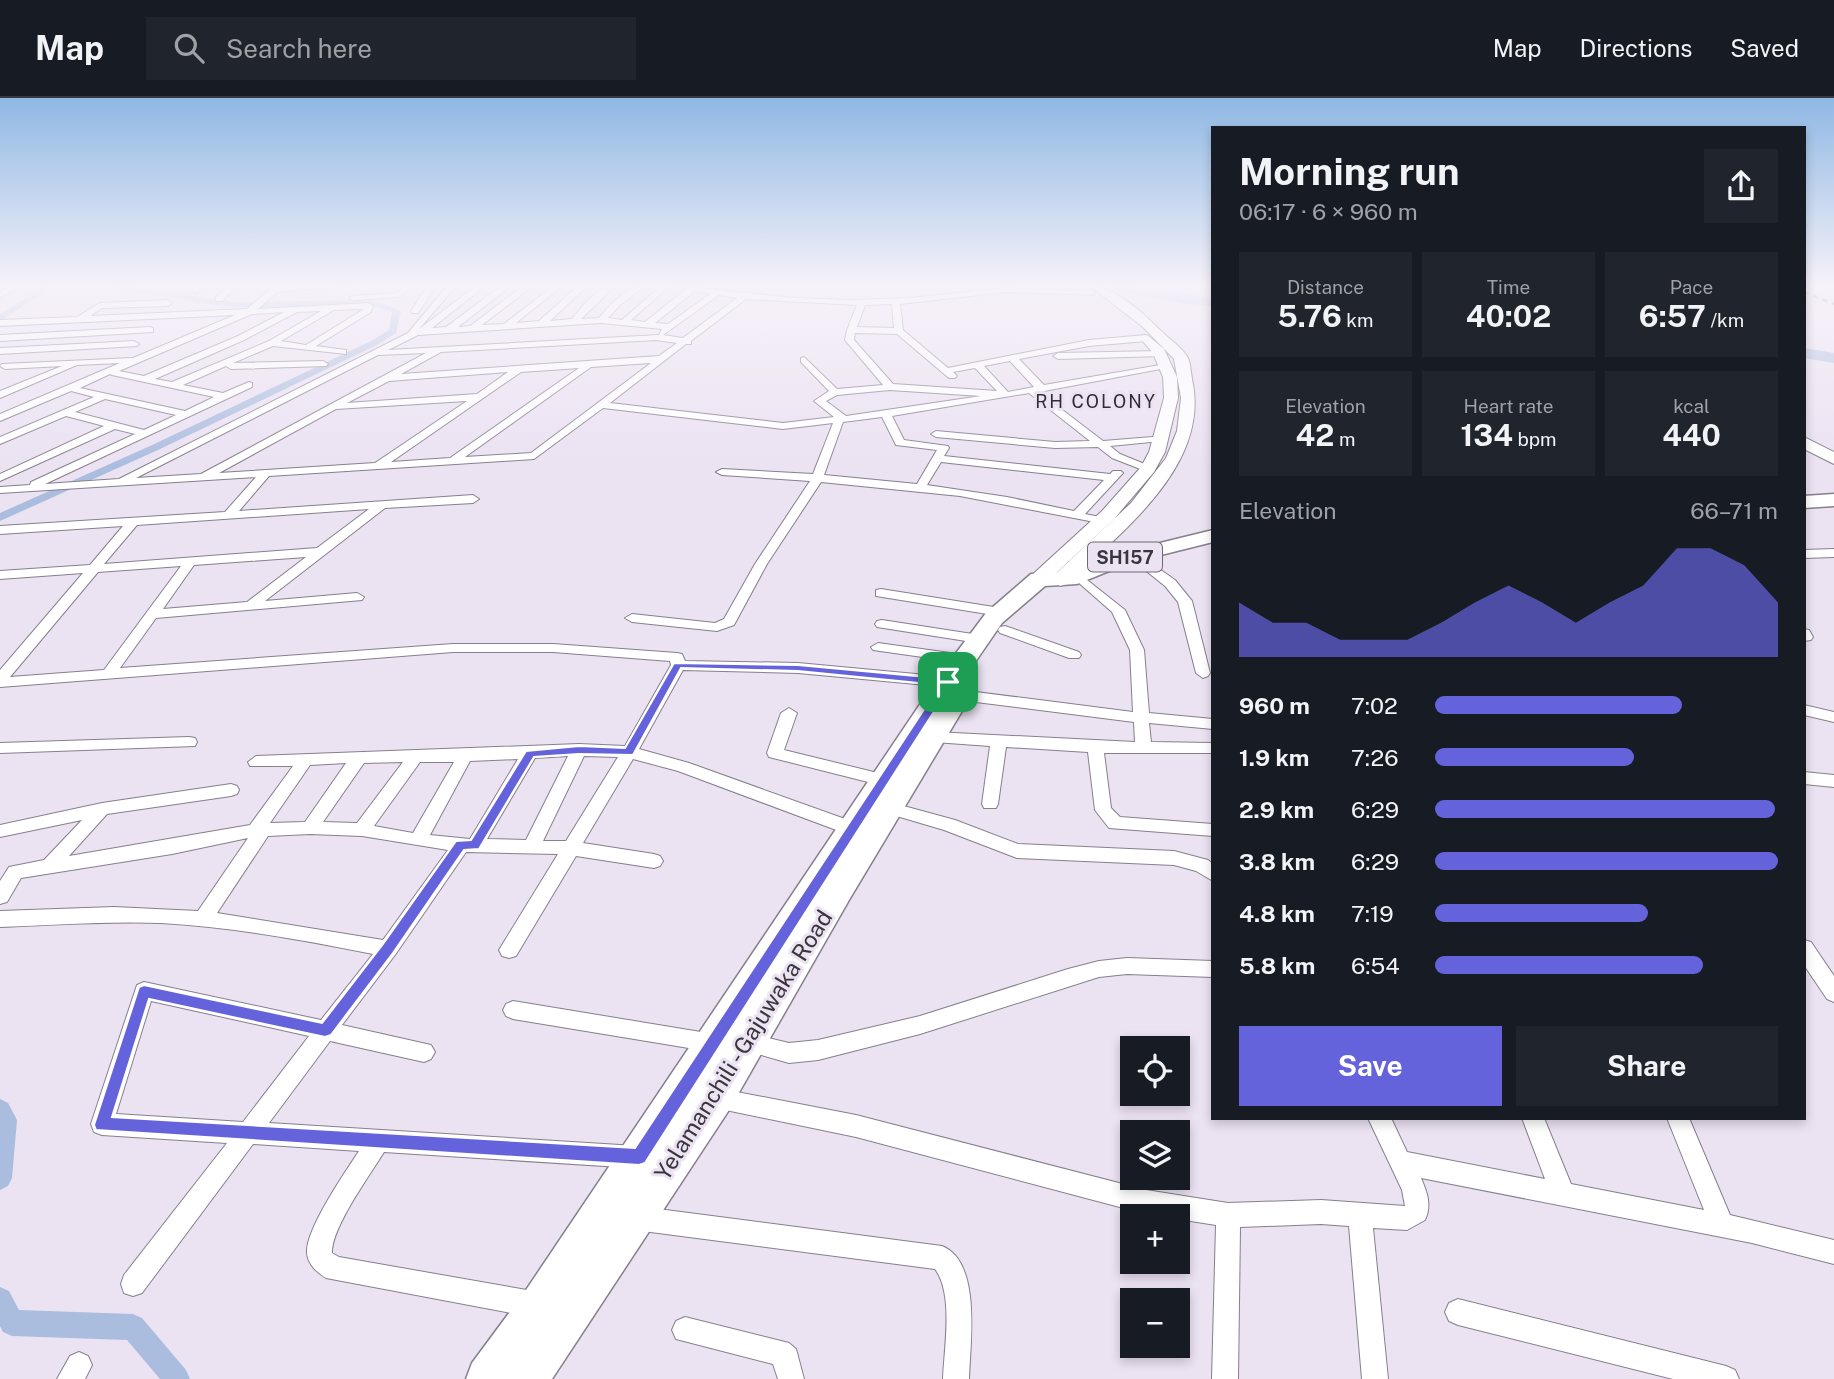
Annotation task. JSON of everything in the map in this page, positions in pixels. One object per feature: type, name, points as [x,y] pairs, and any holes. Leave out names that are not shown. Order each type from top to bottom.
[{"type":"main road","points":[[1806,502],[1834,500]]},
{"type":"main road","name":"Yelamanchili - Gajuwaka Road","points":[[526,1379],[716,1098],[886,794],[976,653],[1059,578],[1128,556],[1211,536]]},
{"type":"main road","points":[[1093,546],[1128,556]]},
{"type":"main road","name":"Yelamanchili - Gajuwaka Road","points":[[488,1379],[541,1305],[853,829],[934,737],[976,653]]},
{"type":"street","points":[[3,352],[105,346]]},
{"type":"street","points":[[118,360],[132,346]]},
{"type":"street","points":[[0,418],[174,346]]},
{"type":"street","points":[[146,379],[224,346]]},
{"type":"street","points":[[174,385],[266,346]]},
{"type":"street","points":[[298,346],[343,352]]},
{"type":"street","points":[[117,482],[388,346]]},
{"type":"street","points":[[375,353],[499,346]]},
{"type":"street","points":[[0,491],[534,456],[682,346]]},
{"type":"street","points":[[854,346],[890,387]]},
{"type":"street","points":[[916,346],[970,391]]},
{"type":"street","points":[[945,371],[1034,352],[1083,346]]},
{"type":"street","points":[[1059,578],[1101,521],[1148,469],[1161,438],[1171,398],[1159,359],[1144,346]]},
{"type":"street","points":[[1059,578],[1125,520],[1168,467],[1181,446],[1186,419],[1187,382],[1181,358],[1169,346]]},
{"type":"street","points":[[201,477],[441,349]]},
{"type":"street","points":[[1034,352],[1052,356],[1139,355],[1159,359]]},
{"type":"street","points":[[1011,357],[1036,389],[1100,444],[1126,461],[1148,469]]},
{"type":"street","points":[[388,378],[661,359]]},
{"type":"street","points":[[603,405],[783,426],[887,414],[1006,395],[1159,359]]},
{"type":"street","points":[[804,360],[835,392]]},
{"type":"street","points":[[4,368],[138,361]]},
{"type":"street","points":[[2,393],[82,362]]},
{"type":"street","points":[[220,366],[323,363]]},
{"type":"street","points":[[453,461],[589,364]]},
{"type":"street","points":[[977,364],[1006,395]]},
{"type":"street","points":[[4,368],[48,376]]},
{"type":"street","points":[[377,466],[518,370]]},
{"type":"street","points":[[112,372],[226,397]]},
{"type":"street","points":[[27,489],[249,385]]},
{"type":"street","points":[[841,420],[819,401],[835,392],[890,387],[1006,395]]},
{"type":"street","points":[[72,388],[186,414]]},
{"type":"street","points":[[0,441],[106,395]]},
{"type":"street","points":[[335,407],[480,397]]},
{"type":"street","points":[[66,413],[145,433]]},
{"type":"street","points":[[887,414],[900,443],[942,446],[944,450],[921,486]]},
{"type":"street","points":[[1167,416],[1186,419]]},
{"type":"street","points":[[632,618],[717,627],[729,622],[761,564],[818,477],[841,420]]},
{"type":"street","points":[[0,478],[6,472],[114,425]]},
{"type":"street","points":[[936,434],[1027,443],[1100,444],[1161,438]]},
{"type":"street","points":[[1077,515],[1114,478],[1126,461],[1135,440]]},
{"type":"street","points":[[1806,443],[1834,459]]},
{"type":"street","points":[[939,459],[1114,478]]},
{"type":"street","points":[[722,472],[921,486],[1101,521]]},
{"type":"street","points":[[228,516],[266,473]]},
{"type":"street","points":[[0,530],[473,499]]},
{"type":"street","points":[[251,605],[381,506]]},
{"type":"street","points":[[0,680],[132,523]]},
{"type":"street","points":[[0,575],[318,552]]},
{"type":"street","points":[[1806,554],[1834,554]]},
{"type":"street","points":[[1128,556],[1162,576],[1185,601],[1203,673]]},
{"type":"street","points":[[108,674],[190,562]]},
{"type":"street","points":[[1059,578],[1118,610],[1137,650],[1143,747]]},
{"type":"street","points":[[881,593],[976,653]]},
{"type":"street","points":[[151,614],[357,597]]},
{"type":"street","points":[[882,624],[976,653],[1142,719],[1211,724]]},
{"type":"street","points":[[878,646],[976,653],[1074,655]]},
{"type":"street","points":[[0,680],[485,648],[553,648],[671,656],[678,659],[678,665],[628,752],[509,950]]},
{"type":"street","points":[[678,665],[798,668],[976,653]]},
{"type":"street","points":[[1806,710],[1834,717]]},
{"type":"street","points":[[789,713],[775,753],[886,794],[949,825],[1017,851],[1174,858],[1202,865],[1211,872]]},
{"type":"street","points":[[934,737],[1095,747],[1211,748]]},
{"type":"street","points":[[0,748],[189,742]]},
{"type":"street","points":[[990,804],[999,742]]},
{"type":"street","points":[[1095,747],[1103,810],[1115,823],[1211,830]]},
{"type":"street","points":[[531,848],[579,750]]},
{"type":"street","points":[[257,762],[579,750],[628,752],[683,767],[853,829]]},
{"type":"street","points":[[133,1284],[468,845],[530,753]]},
{"type":"street","points":[[362,830],[416,756]]},
{"type":"street","points":[[418,840],[465,756]]},
{"type":"street","points":[[310,828],[359,757]]},
{"type":"street","points":[[203,919],[306,759]]},
{"type":"street","points":[[1806,778],[1834,781]]},
{"type":"street","points":[[0,831],[102,809],[231,790]]},
{"type":"street","points":[[50,866],[102,809]]},
{"type":"street","points":[[0,897],[7,873],[260,830],[362,830],[468,845],[570,848],[654,861]]},
{"type":"street","points":[[0,919],[128,915],[203,919],[243,923],[388,948]]},
{"type":"street","points":[[1806,951],[1834,993]]},
{"type":"street","points":[[748,1042],[789,1053],[818,1050],[920,1025],[1068,976],[1099,969],[1127,966],[1211,969]]},
{"type":"street","points":[[424,1052],[144,991],[102,1125],[639,1157]]},
{"type":"street","points":[[513,1010],[713,1043]]},
{"type":"street","points":[[716,1098],[856,1126],[1146,1202],[1228,1215],[1321,1212],[1407,1218],[1417,1212],[1413,1186],[1379,1120]]},
{"type":"street","points":[[1534,1120],[1563,1194]]},
{"type":"street","points":[[1679,1120],[1722,1224]]},
{"type":"street","points":[[378,1141],[323,1234],[319,1255],[324,1263],[335,1269],[541,1305]]},
{"type":"street","points":[[1400,1162],[1722,1224],[1834,1252]]},
{"type":"street","points":[[1225,1379],[1228,1215]]},
{"type":"street","points":[[1360,1215],[1375,1379]]},
{"type":"street","points":[[635,1218],[942,1258],[949,1265],[957,1285],[956,1379]]},
{"type":"street","points":[[1458,1312],[1726,1379]]},
{"type":"street","points":[[685,1330],[780,1352],[787,1358],[791,1379]]},
{"type":"waterway","points":[[0,517],[154,448],[368,346]]},
{"type":"waterway","points":[[1806,353],[1834,358]]},
{"type":"waterway","points":[[0,1110],[6,1120],[0,1178]]},
{"type":"waterway","points":[[0,1300],[12,1323],[133,1327],[177,1379]]},
{"type":"district","name":"RH COLONY","points":[[1096,401]]},
{"type":"route","points":[[678,665],[849,671],[948,682],[639,1157],[102,1125],[144,991],[325,1031],[461,845],[475,845],[530,753],[579,750],[628,752],[678,665]]}]
